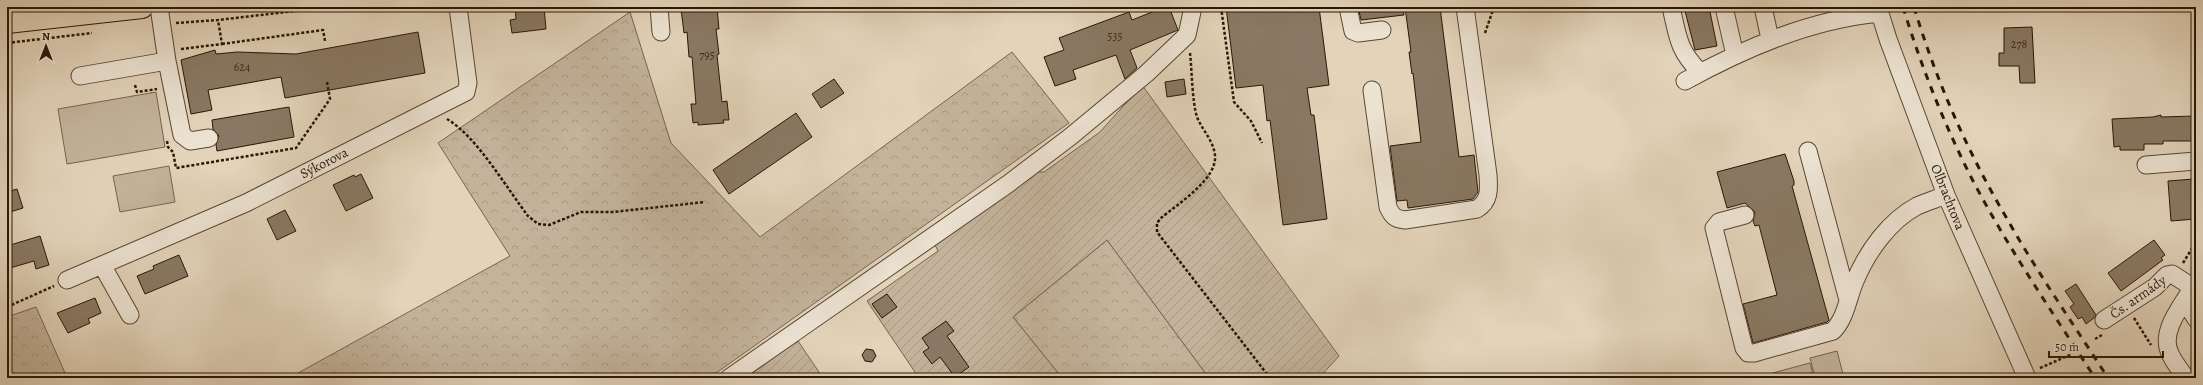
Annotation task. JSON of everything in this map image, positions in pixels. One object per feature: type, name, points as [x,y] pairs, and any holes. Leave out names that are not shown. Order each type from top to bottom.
[{"type":"main road","points":[[7,22],[142,7]]},
{"type":"street","points":[[158,7],[182,135],[185,139],[190,141],[209,138]]},
{"type":"street","name":"Sýkorova","points":[[67,280],[246,203],[468,90],[458,7]]},
{"type":"street","points":[[659,7],[661,32]]},
{"type":"street","points":[[729,378],[1026,170],[1070,137],[1140,79],[1187,35],[1193,7]]},
{"type":"street","points":[[1348,7],[1353,30],[1358,33],[1382,30]]},
{"type":"street","points":[[1372,90],[1388,207],[1391,215],[1396,219],[1404,220],[1477,209],[1484,205],[1488,198],[1488,175],[1465,7]]},
{"type":"street","points":[[1671,7],[1680,46],[1684,55],[1700,72]]},
{"type":"street","points":[[1724,7],[1735,55]]},
{"type":"street","points":[[1764,7],[1770,39]]},
{"type":"street","name":"Olbrachtova","points":[[1685,80],[1770,39],[1819,24],[1879,10],[1946,195],[2027,378]]},
{"type":"street","points":[[80,76],[167,56]]},
{"type":"street","points":[[1808,151],[1848,300]]},
{"type":"street","points":[[2146,165],[2196,161]]},
{"type":"street","points":[[1745,215],[1719,222],[1714,228],[1744,348],[1748,353],[1754,353],[1830,332],[1839,322],[1864,263],[1874,247],[1895,222],[1918,206],[1946,195]]},
{"type":"street","points":[[102,265],[130,315]]},
{"type":"street","name":"Čs. armády","points":[[2104,320],[2155,287],[2167,275],[2175,276],[2191,289],[2189,308],[2196,319]]},
{"type":"street","points":[[2186,378],[2169,352],[2168,342],[2174,318],[2191,289]]},
{"type":"path","points":[[1220,7],[1234,102],[1251,121],[1262,143]]},
{"type":"path","points":[[218,20],[222,44]]},
{"type":"path","points":[[167,56],[222,44],[323,30],[325,41]]},
{"type":"path","points":[[1187,35],[1197,117],[1213,147],[1215,156],[1214,165],[1210,177],[1161,218],[1157,223],[1157,232],[1270,378]]},
{"type":"path","points":[[167,140],[168,147],[173,152],[176,168],[296,148],[330,99],[326,82]]},
{"type":"path","points":[[135,85],[137,92],[158,89],[159,96]]},
{"type":"path","points":[[431,110],[455,124],[472,141],[528,216],[538,224],[549,225],[580,212],[613,212],[705,202]]},
{"type":"path","points":[[2175,276],[2196,242]]},
{"type":"path","points":[[7,307],[67,280]]},
{"type":"path","points":[[2040,368],[2072,354]]},
{"type":"green space","points":[[630,12],[671,143],[760,237],[1012,52],[1069,123],[709,378],[289,378],[510,256],[438,143]]},
{"type":"green space","points":[[1142,85],[1339,356],[1319,378],[1209,378],[1107,240],[1013,317],[1062,378],[919,378],[867,301],[938,251],[934,243],[1035,172],[1044,172],[1100,132]]},
{"type":"green space","points":[[156,92],[165,147],[67,164],[58,109]]},
{"type":"green space","points":[[169,166],[175,202],[120,212],[113,176]]},
{"type":"green space","points":[[1107,240],[1209,378],[1062,378],[1013,317]]},
{"type":"green space","points":[[36,307],[66,378],[7,378],[7,317]]},
{"type":"green space","points":[[798,341],[823,378],[745,378]]},
{"type":"green space","points":[[1837,351],[1844,378],[1815,378],[1810,358]]},
{"type":"green space","points":[[1810,363],[1814,378],[1754,378]]},
{"type":"building","points":[[515,7],[544,7],[546,29],[512,33],[510,20],[516,19]]},
{"type":"building","points":[[694,7],[717,7],[719,29],[716,29],[719,54],[717,55],[722,102],[727,101],[729,120],[723,120],[724,123],[698,125],[698,122],[693,123],[691,104],[696,104],[692,57],[689,57],[687,32],[684,33],[681,9]]},
{"type":"building","points":[[1165,7],[1169,7],[1178,30],[1130,50],[1137,68],[1125,79],[1116,55],[1073,70],[1076,79],[1055,86],[1044,57],[1064,50],[1059,38],[1129,12],[1132,20]]},
{"type":"building","points":[[1226,7],[1319,7],[1329,85],[1307,88],[1311,115],[1314,115],[1327,219],[1283,225],[1270,120],[1267,121],[1263,85],[1236,88]]},
{"type":"building","points":[[1358,7],[1403,7],[1404,15],[1361,20]]},
{"type":"building","points":[[1405,7],[1440,7],[1459,157],[1474,155],[1478,192],[1473,199],[1408,208],[1407,200],[1397,201],[1390,146],[1421,142],[1409,52],[1411,52]]},
{"type":"building","points":[[1684,7],[1709,7],[1717,46],[1695,50]]},
{"type":"building","points":[[2032,27],[2035,83],[2020,83],[2019,66],[1999,66],[1999,53],[2004,53],[2004,28]]},
{"type":"building","points":[[418,32],[425,73],[285,98],[281,77],[208,90],[212,110],[191,114],[181,60],[215,50],[216,54],[237,52],[296,54]]},
{"type":"building","points":[[834,79],[844,93],[821,108],[812,94]]},
{"type":"building","points":[[1184,79],[1186,94],[1167,97],[1165,82]]},
{"type":"building","points":[[289,107],[294,137],[217,151],[216,145],[219,136],[213,129],[212,120]]},
{"type":"building","points":[[796,113],[812,137],[729,194],[713,170]]},
{"type":"building","points":[[2161,115],[2161,117],[2196,116],[2196,141],[2163,141],[2163,144],[2144,144],[2144,150],[2120,150],[2120,146],[2114,147],[2112,119],[2153,117]]},
{"type":"building","points":[[1785,154],[1794,181],[1794,185],[1792,186],[1829,320],[1827,322],[1753,343],[1743,304],[1777,295],[1759,225],[1755,226],[1753,221],[1755,212],[1745,203],[1727,208],[1717,172]]},
{"type":"building","points":[[361,174],[373,198],[346,211],[333,185],[354,175],[355,177]]},
{"type":"building","points":[[2194,179],[2196,219],[2171,221],[2168,181]]},
{"type":"building","points":[[17,189],[23,208],[7,213],[7,192]]},
{"type":"building","points":[[285,210],[296,231],[277,240],[267,219]]},
{"type":"building","points":[[40,236],[49,265],[36,269],[34,261],[10,268],[7,258],[7,246]]},
{"type":"building","points":[[2154,240],[2165,255],[2161,258],[2163,260],[2121,291],[2108,273]]},
{"type":"building","points":[[179,255],[188,276],[145,294],[137,276],[154,269],[153,266]]},
{"type":"building","points":[[2076,284],[2096,315],[2086,324],[2082,317],[2078,319],[2070,307],[2074,304],[2065,291]]},
{"type":"building","points":[[887,294],[897,307],[882,318],[872,304]]},
{"type":"building","points":[[95,298],[101,313],[88,319],[90,323],[68,333],[57,313]]},
{"type":"building","points":[[946,321],[954,331],[947,336],[969,367],[955,377],[940,357],[932,364],[923,352],[929,348],[922,338]]},
{"type":"building","points":[[866,349],[873,350],[876,356],[872,362],[865,361],[862,355]]},
{"type":"railway","points":[[1903,7],[1917,51],[1934,94],[1972,179],[2000,230],[2095,378]]},
{"type":"railway","points":[[1914,7],[1942,88],[1978,167],[2030,258],[2108,378]]}]
